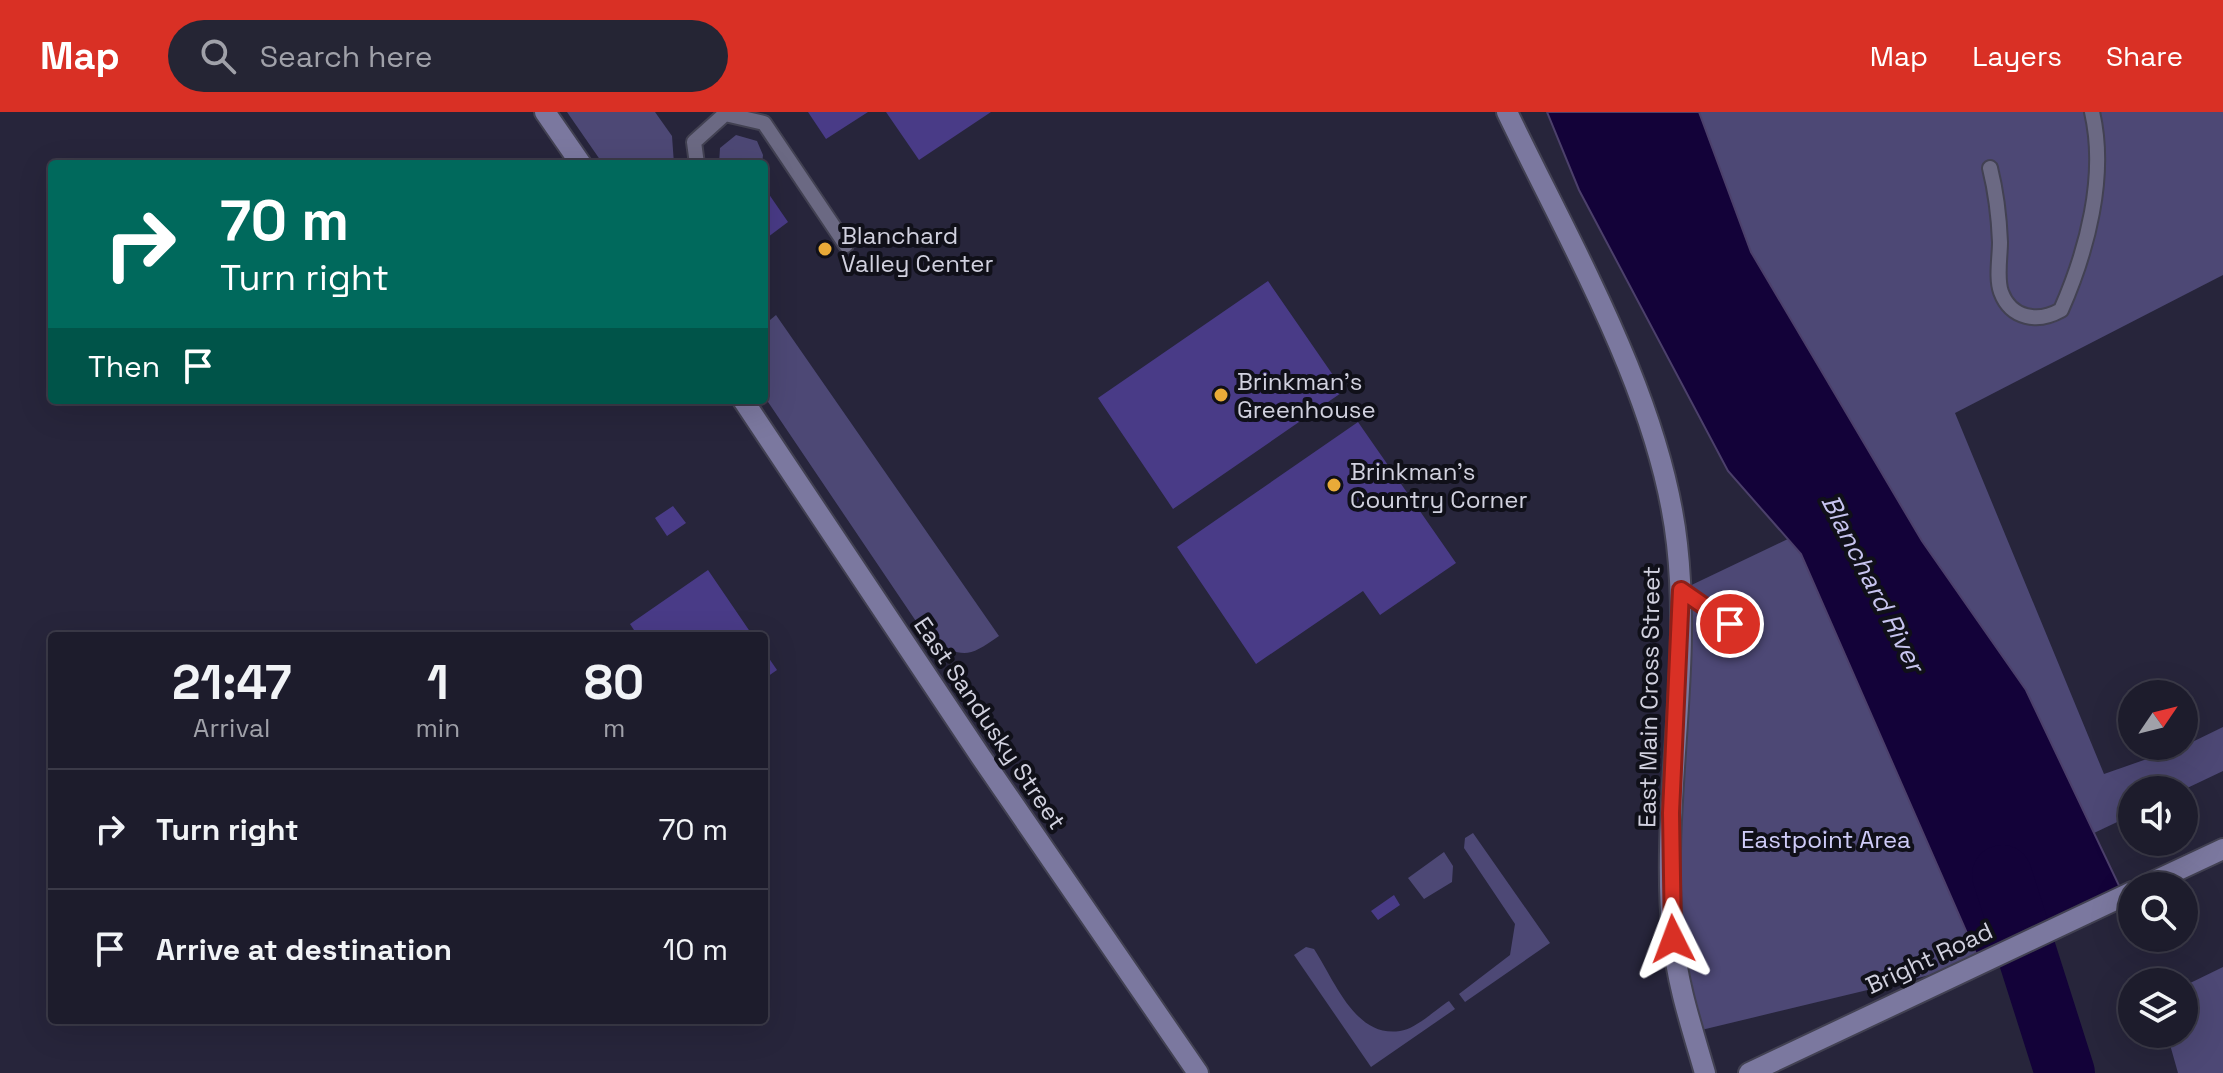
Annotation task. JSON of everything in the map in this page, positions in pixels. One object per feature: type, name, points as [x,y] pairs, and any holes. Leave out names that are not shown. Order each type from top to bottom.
[{"type":"main road","points":[[545,112],[578,160]]},
{"type":"main road","name":"East Main Cross Street","points":[[1507,112],[1640,399],[1669,493],[1681,590],[1670,888],[1680,989],[1705,1073]]},
{"type":"main road","name":"East Sandusky Street","points":[[746,404],[981,757],[1198,1073]]},
{"type":"main road","points":[[2174,872],[2218,851]]},
{"type":"main road","name":"Bright Road","points":[[1749,1073],[2118,899]]},
{"type":"lane","points":[[1990,168],[2000,239],[2000,290],[2012,311],[2028,318],[2048,318],[2061,310],[2091,225],[2099,139],[2092,112]]},
{"type":"lane","points":[[696,160],[694,142],[725,114],[764,123],[846,245]]},
{"type":"lane","points":[[1681,590],[1751,638]]},
{"type":"green space","points":[[567,112],[655,112],[672,136],[674,160],[600,160]]},
{"type":"green space","points":[[1633,112],[2223,112],[2223,275],[1955,413],[2104,774],[2144,760],[2198,760],[2198,739],[2223,727],[2223,771],[2198,783],[2198,776],[2118,776],[2118,822],[2094,833],[2026,690],[1896,505]]},
{"type":"green space","points":[[736,135],[757,141],[762,160],[719,160],[720,148]]},
{"type":"green space","points":[[776,315],[999,636],[966,653],[930,642],[768,402],[768,322]]},
{"type":"green space","name":"Eastpoint Area","points":[[1838,515],[1980,963],[1693,1032],[1673,939],[1681,590]]},
{"type":"green space","points":[[1473,833],[1550,943],[1465,1002],[1459,994],[1510,955],[1515,924],[1464,848],[1465,838]]},
{"type":"green space","points":[[1444,852],[1453,866],[1452,882],[1424,899],[1408,878]]},
{"type":"green space","points":[[1306,947],[1314,949],[1348,1005],[1371,1026],[1384,1031],[1400,1031],[1419,1023],[1449,1001],[1455,1009],[1371,1067],[1294,955]]},
{"type":"green space","points":[[2223,967],[2223,1073],[2178,1073],[2171,1048],[2198,1048],[2198,979]]},
{"type":"water","points":[[1547,112],[1699,112],[1751,252],[1922,541],[2026,690],[2118,883],[2118,899],[1980,963],[1801,554],[1728,471],[1579,190]]},
{"type":"building","points":[[808,112],[868,112],[826,139]]},
{"type":"building","points":[[886,112],[991,112],[919,160]]},
{"type":"building","points":[[768,193],[788,222],[768,237]]},
{"type":"building","name":"Brinkman's Greenhouse","points":[[1268,281],[1344,391],[1173,509],[1098,398]]},
{"type":"building","name":"Brinkman's Country Corner","points":[[1358,422],[1456,563],[1380,615],[1363,591],[1256,664],[1177,547]]},
{"type":"building","points":[[673,506],[686,523],[667,536],[655,518]]},
{"type":"building","points":[[708,570],[750,632],[635,632],[630,624]]},
{"type":"building","points":[[768,657],[777,670],[768,676]]},
{"type":"building","points":[[1394,895],[1400,905],[1378,920],[1371,911]]},
{"type":"waterway","name":"Blanchard River","points":[[2002,875],[2065,1073]]},
{"type":"place","name":"Blanchard Valley Center","points":[[825,249]]},
{"type":"place","name":"Brinkman's Greenhouse","points":[[1221,395]]},
{"type":"place","name":"Brinkman's Country Corner","points":[[1334,485]]},
{"type":"route","points":[[1673,939],[1671,813],[1681,590],[1730,624]]}]
